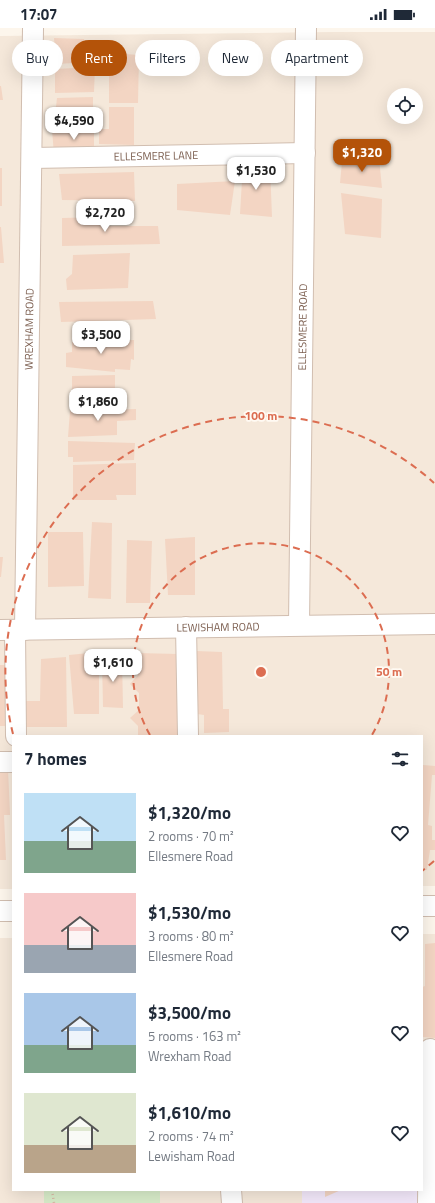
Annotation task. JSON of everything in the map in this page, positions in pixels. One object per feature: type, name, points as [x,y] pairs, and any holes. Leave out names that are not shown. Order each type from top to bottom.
[{"type":"street","name":"WREXHAM ROAD","points":[[16,735],[13,630],[32,158],[33,28]]},
{"type":"street","name":"ELLESMERE ROAD","points":[[299,625],[306,28]]},
{"type":"street","name":"ELLESMERE LANE","points":[[32,158],[305,153]]},
{"type":"street","name":"LEWISHAM ROAD","points":[[13,630],[435,624]]},
{"type":"street","points":[[186,628],[188,735]]},
{"type":"street","points":[[0,762],[12,762]]},
{"type":"street","points":[[423,906],[435,906]]},
{"type":"street","points":[[0,911],[12,911]]},
{"type":"street","points":[[428,1203],[432,1105],[430,1049]]},
{"type":"street","points":[[231,1191],[232,1203]]},
{"type":"path","points":[[52,1191],[54,1203]]},
{"type":"shaded area","points":[[435,32],[435,886],[423,886],[423,735],[12,735],[12,889],[0,889],[0,36]]},
{"type":"shaded area","points":[[423,934],[435,934],[435,1203],[0,1203],[0,938],[12,938],[12,1191],[423,1191]]},
{"type":"shaded area","points":[[302,1191],[420,1191],[420,1203],[302,1203]]},
{"type":"green space","points":[[44,1191],[160,1191],[160,1203],[44,1203]]},
{"type":"building","points":[[54,38],[84,40],[71,40],[71,63],[63,64],[63,40],[54,40]]},
{"type":"building","points":[[127,54],[135,55],[135,76],[139,76],[138,103],[109,103],[109,76],[127,76]]},
{"type":"building","points":[[71,68],[71,76],[95,76],[94,92],[55,93],[55,76],[63,76],[63,69]]},
{"type":"building","points":[[1,86],[3,100],[0,100]]},
{"type":"building","points":[[93,97],[93,122],[54,124],[57,98]]},
{"type":"building","points":[[109,107],[134,107],[134,145],[99,144],[99,129],[109,129]]},
{"type":"building","points":[[94,128],[94,154],[54,154],[52,130]]},
{"type":"building","points":[[379,158],[382,188],[340,183],[342,162]]},
{"type":"building","points":[[243,164],[270,165],[272,217],[240,214]]},
{"type":"building","points":[[0,168],[2,168],[2,206],[0,206]]},
{"type":"building","points":[[134,172],[135,201],[62,200],[59,174]]},
{"type":"building","points":[[235,181],[230,215],[177,210],[177,184]]},
{"type":"building","points":[[341,193],[382,199],[381,238],[345,234]]},
{"type":"building","points":[[102,217],[102,226],[158,226],[160,244],[62,246],[62,218]]},
{"type":"building","points":[[1,227],[4,263],[0,263]]},
{"type":"building","points":[[130,253],[128,288],[67,290],[66,279],[72,274],[73,255]]},
{"type":"building","points":[[153,301],[156,319],[61,322],[59,302]]},
{"type":"building","points":[[134,340],[134,360],[131,359],[130,370],[115,369],[115,372],[66,367],[66,353],[72,352],[72,342]]},
{"type":"building","points":[[115,375],[115,392],[123,392],[123,404],[72,404],[72,376]]},
{"type":"building","points":[[136,409],[136,420],[117,421],[117,435],[68,437],[70,411]]},
{"type":"building","points":[[68,441],[135,443],[134,460],[73,462],[73,457],[68,457]]},
{"type":"building","points":[[136,463],[136,495],[116,495],[117,500],[73,500],[73,465]]},
{"type":"building","points":[[92,522],[112,523],[111,599],[88,598]]},
{"type":"building","points":[[48,532],[83,532],[84,586],[48,587]]},
{"type":"building","points":[[195,537],[195,595],[168,595],[165,539]]},
{"type":"building","points":[[127,540],[152,541],[150,603],[126,603]]},
{"type":"building","points":[[0,557],[3,557],[1,577],[0,577]]},
{"type":"building","points":[[196,651],[222,652],[223,709],[229,709],[229,732],[204,733],[204,715],[197,714]]},
{"type":"building","points":[[99,652],[99,714],[74,714],[69,655]]},
{"type":"building","points":[[137,653],[178,654],[179,735],[138,735],[138,726],[130,718],[139,710],[139,693],[130,684],[138,675]]},
{"type":"building","points":[[66,657],[67,727],[23,727],[22,701],[40,701],[41,659]]},
{"type":"building","points":[[122,657],[123,708],[103,707],[102,660]]},
{"type":"building","points":[[0,665],[5,665],[5,726],[0,726]]},
{"type":"building","points":[[423,765],[435,766],[435,775],[432,775],[428,825],[432,826],[432,840],[435,840],[435,850],[430,850],[427,870],[423,869]]},
{"type":"building","points":[[8,768],[10,815],[4,815],[6,860],[0,860],[0,769]]},
{"type":"building","points":[[435,943],[435,1038],[423,1037],[425,944]]},
{"type":"building","points":[[325,1191],[339,1191],[325,1197]]}]
